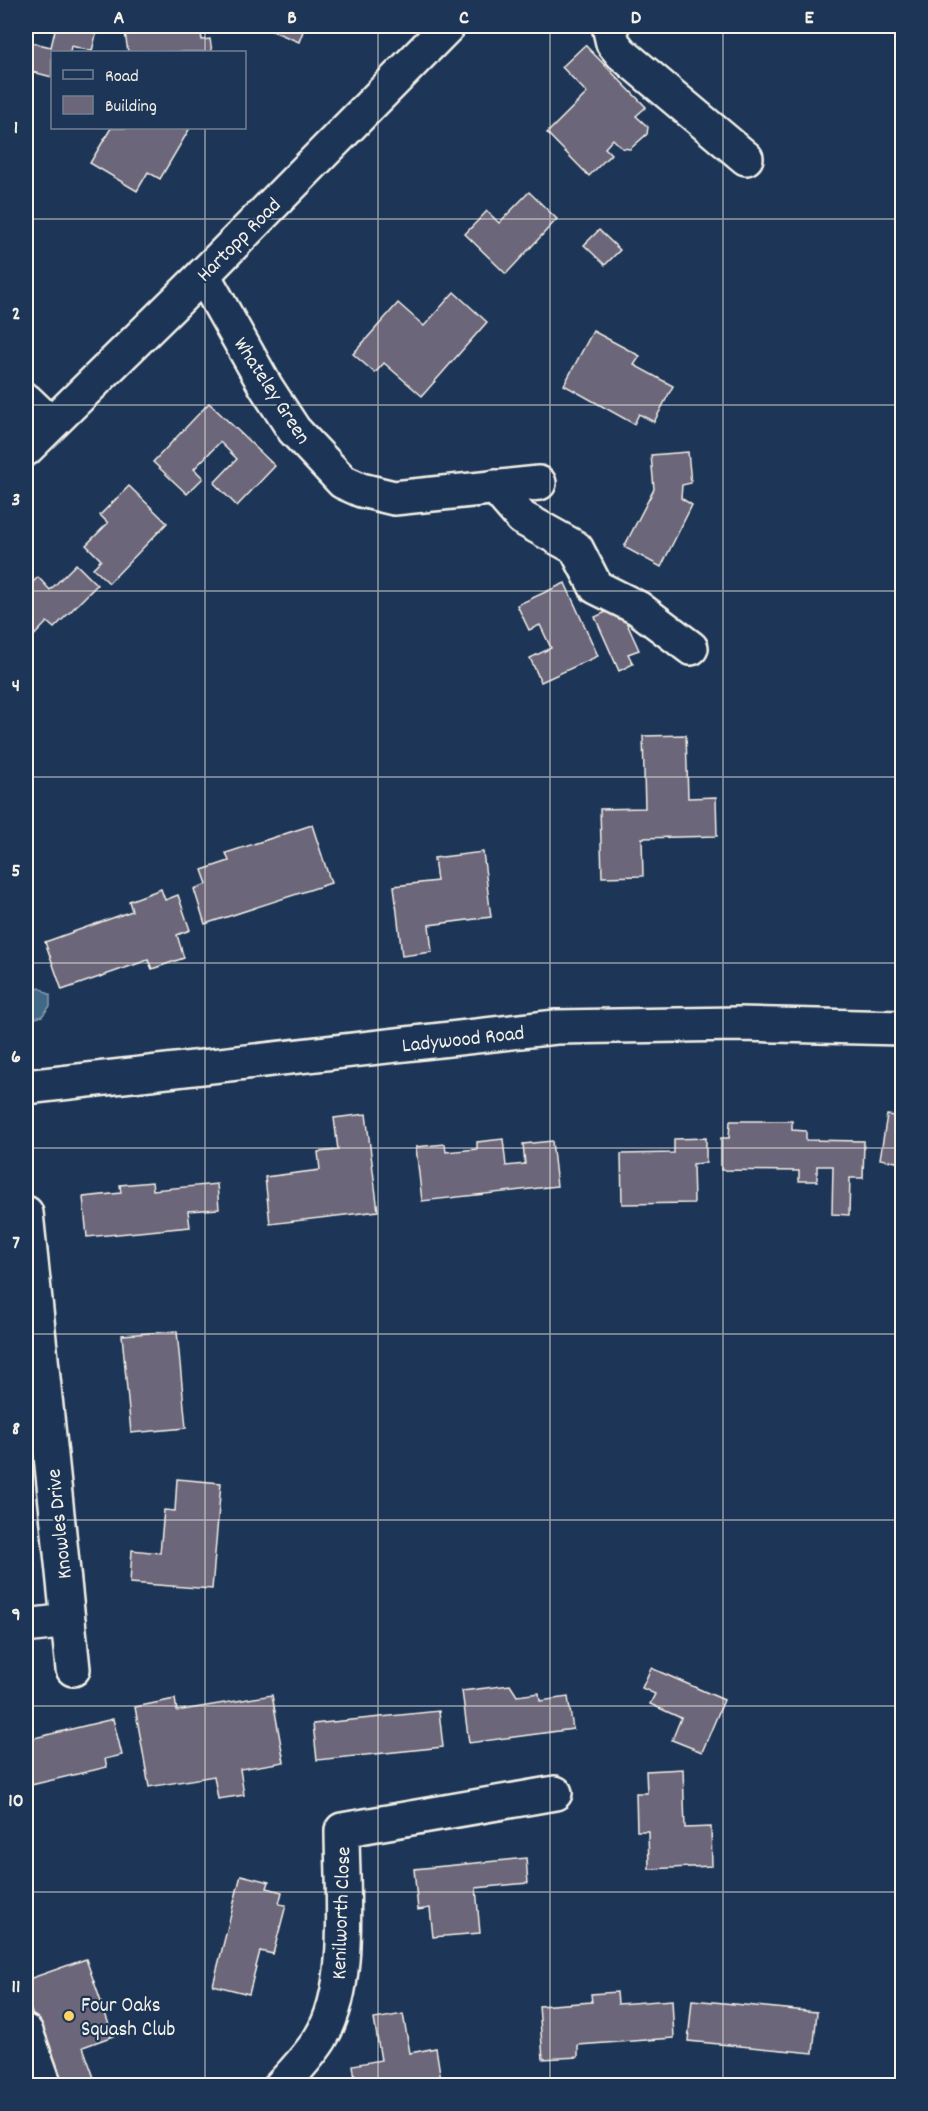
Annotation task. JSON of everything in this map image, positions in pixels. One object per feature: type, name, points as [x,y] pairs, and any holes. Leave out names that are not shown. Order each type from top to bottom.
[{"type":"street","name":"Hartopp Road","points":[[26,449],[203,275],[448,26]]},
{"type":"street","points":[[609,26],[613,43],[621,53],[746,158]]},
{"type":"street","name":"Whateley Green","points":[[203,275],[266,387],[294,430],[343,482],[361,490],[394,498],[539,483]]},
{"type":"street","points":[[26,400],[50,423]]},
{"type":"street","points":[[495,487],[522,518],[576,548],[596,587],[638,608],[690,648]]},
{"type":"street","name":"Ladywood Road","points":[[26,1087],[556,1027],[739,1024],[903,1028]]},
{"type":"street","name":"Knowles Drive","points":[[26,1213],[73,1669]]},
{"type":"street","points":[[34,1625],[68,1621]]},
{"type":"street","name":"Kenilworth Close","points":[[281,2085],[321,2038],[333,2009],[342,1976],[342,1830],[555,1792]]},
{"type":"street","points":[[26,2032],[45,2085]]},
{"type":"water","points":[[40,988],[50,995],[50,1006],[42,1016],[26,1021],[26,993]]},
{"type":"building","points":[[56,26],[98,26],[92,51],[71,46],[70,51],[51,51],[51,77],[33,72],[26,102],[26,41],[51,47]]},
{"type":"building","points":[[124,26],[200,26],[202,40],[210,39],[212,51],[128,51]]},
{"type":"building","points":[[269,26],[305,26],[299,42],[268,29]]},
{"type":"building","points":[[585,45],[646,107],[636,116],[648,127],[647,134],[630,149],[622,148],[613,139],[605,148],[611,154],[589,176],[547,133],[587,93],[562,67]]},
{"type":"building","points":[[110,129],[189,129],[160,179],[148,172],[137,191],[90,163]]},
{"type":"building","points":[[529,192],[557,219],[506,274],[465,234],[487,211],[499,223]]},
{"type":"building","points":[[599,230],[620,250],[605,265],[584,245]]},
{"type":"building","points":[[454,292],[487,322],[422,396],[384,363],[375,373],[353,354],[398,303],[424,326]]},
{"type":"building","points":[[593,331],[640,356],[634,365],[673,386],[654,422],[639,414],[634,424],[564,385]]},
{"type":"building","points":[[209,403],[275,466],[237,506],[214,483],[237,459],[220,442],[194,469],[203,478],[187,494],[153,462]]},
{"type":"building","points":[[688,452],[691,483],[682,485],[681,498],[692,505],[661,567],[624,547],[654,489],[651,455]]},
{"type":"building","points":[[129,486],[167,523],[109,583],[93,568],[101,560],[86,545],[108,523],[100,515]]},
{"type":"building","points":[[76,564],[97,585],[54,628],[47,622],[26,644],[26,589],[38,577],[50,590]]},
{"type":"building","points":[[565,583],[598,656],[541,682],[530,658],[551,648],[540,625],[529,630],[517,605]]},
{"type":"building","points":[[619,606],[639,650],[628,654],[633,664],[619,671],[595,617]]},
{"type":"building","points":[[686,735],[688,798],[716,797],[717,836],[642,838],[643,876],[602,877],[600,809],[645,808],[643,736]]},
{"type":"building","points":[[312,825],[331,883],[205,924],[194,889],[207,884],[202,870],[229,861],[226,853]]},
{"type":"building","points":[[483,852],[491,917],[429,925],[432,952],[402,956],[394,886],[437,881],[434,858]]},
{"type":"building","points":[[161,889],[165,900],[178,895],[190,930],[177,935],[184,958],[152,969],[148,960],[62,990],[45,942],[132,911],[129,901]]},
{"type":"building","points":[[366,1114],[378,1211],[270,1224],[265,1177],[320,1170],[318,1152],[338,1150],[334,1118]]},
{"type":"building","points":[[887,1115],[902,1117],[902,1163],[880,1159]]},
{"type":"building","points":[[730,1121],[792,1121],[792,1130],[806,1131],[806,1140],[864,1141],[863,1178],[850,1178],[849,1215],[832,1214],[833,1166],[817,1166],[817,1181],[799,1181],[799,1171],[721,1170],[721,1138],[729,1138]]},
{"type":"building","points":[[706,1138],[706,1163],[693,1164],[694,1203],[622,1204],[621,1154],[674,1153],[674,1139]]},
{"type":"building","points":[[503,1139],[506,1166],[525,1164],[523,1144],[552,1141],[557,1186],[422,1201],[416,1147],[445,1144],[446,1152],[477,1149],[477,1142]]},
{"type":"building","points":[[152,1182],[153,1190],[217,1184],[219,1209],[188,1211],[190,1227],[87,1237],[83,1197],[121,1193],[120,1185]]},
{"type":"building","points":[[177,1331],[186,1428],[131,1433],[122,1335]]},
{"type":"building","points":[[177,1479],[221,1483],[212,1589],[130,1583],[132,1550],[160,1553],[164,1510],[175,1511]]},
{"type":"building","points":[[651,1668],[724,1700],[702,1752],[672,1740],[681,1718],[650,1704],[655,1694],[642,1688]]},
{"type":"building","points":[[510,1685],[517,1696],[539,1693],[540,1701],[568,1697],[573,1729],[469,1743],[462,1691]]},
{"type":"building","points":[[272,1695],[284,1762],[240,1769],[244,1795],[218,1799],[214,1776],[149,1787],[135,1707],[175,1699],[177,1711]]},
{"type":"building","points":[[439,1711],[443,1747],[317,1760],[313,1724]]},
{"type":"building","points":[[113,1719],[122,1755],[105,1759],[107,1767],[27,1786],[26,1740]]},
{"type":"building","points":[[683,1769],[685,1828],[711,1827],[712,1866],[649,1869],[648,1831],[637,1831],[636,1793],[647,1793],[646,1771]]},
{"type":"building","points":[[526,1858],[528,1883],[476,1888],[480,1933],[433,1937],[430,1908],[418,1910],[414,1869]]},
{"type":"building","points":[[241,1875],[269,1882],[267,1888],[282,1892],[279,1904],[286,1905],[273,1954],[260,1951],[249,1994],[213,1985]]},
{"type":"building","name":"Four Oaks Squash Club","points":[[86,1959],[113,2036],[83,2047],[97,2086],[57,2086],[26,1996],[26,1980]]},
{"type":"building","points":[[617,1992],[618,2004],[672,2000],[674,2038],[578,2045],[578,2057],[543,2059],[539,2006],[592,2002],[591,1994]]},
{"type":"building","points":[[692,2000],[817,2012],[813,2053],[688,2041]]},
{"type":"building","points":[[403,2014],[410,2053],[436,2048],[442,2086],[333,2086],[333,2083],[355,2079],[353,2065],[381,2060],[374,2019]]},
{"type":"place","name":"Four Oaks Squash Club","points":[[69,2016]]}]
